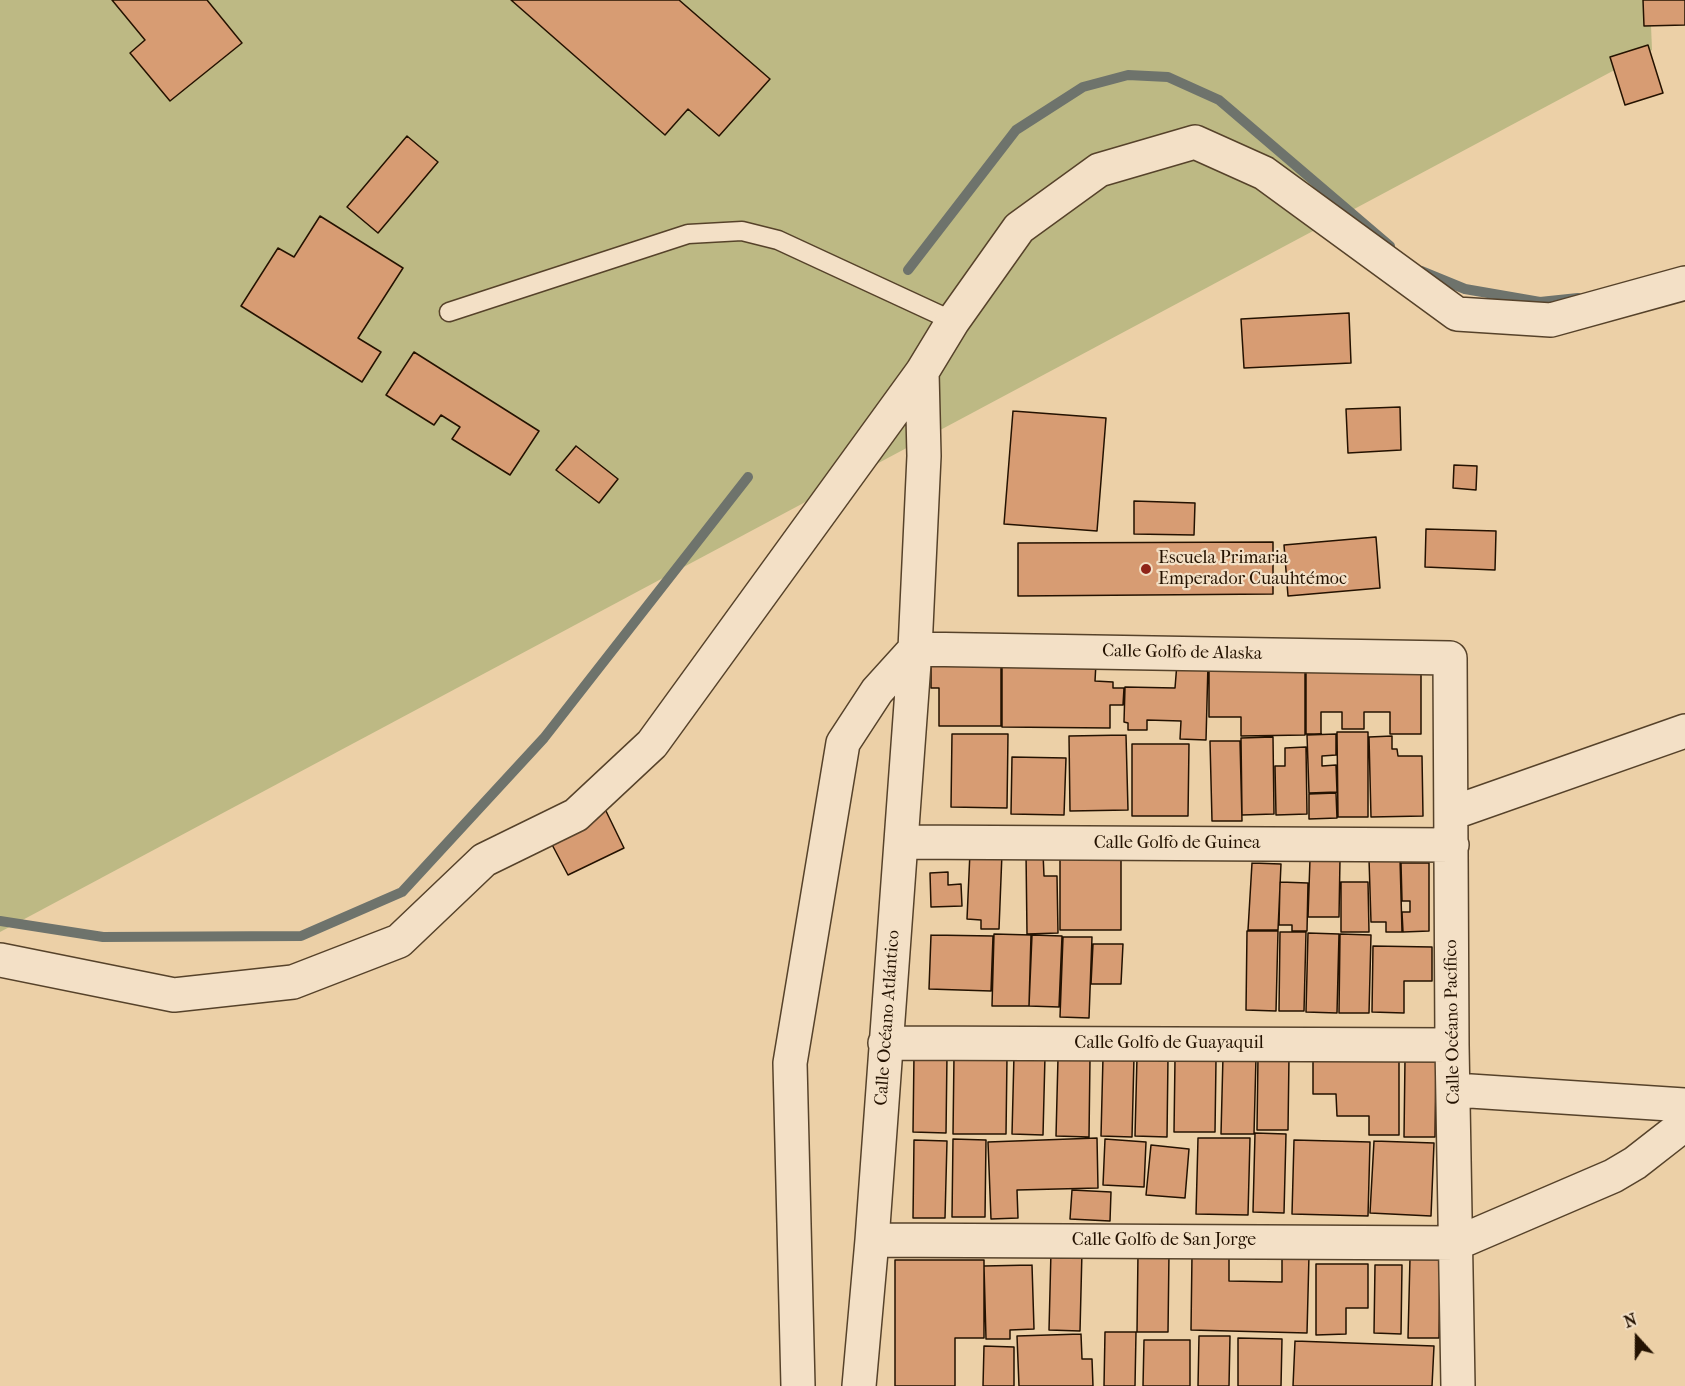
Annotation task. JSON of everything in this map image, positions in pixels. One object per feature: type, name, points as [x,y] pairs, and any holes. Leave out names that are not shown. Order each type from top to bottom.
[{"type":"street","points":[[0,960],[174,995],[293,982],[399,941],[484,860],[576,815],[652,744],[922,372],[953,321],[1019,228],[1099,170],[1195,142],[1264,174],[1457,314],[1551,320],[1685,283]]},
{"type":"street","name":"Calle Océano Atlántico","points":[[859,1386],[872,1240],[915,649],[924,456],[922,372]]},
{"type":"street","points":[[798,1386],[790,1063],[843,743],[877,691],[915,649]]},
{"type":"street","name":"Calle Golfo de Alaska","points":[[915,649],[1450,658]]},
{"type":"street","name":"Calle Océano Pacífico","points":[[1450,658],[1452,1045],[1455,1090],[1458,1386]]},
{"type":"street","points":[[1452,813],[1685,731]]},
{"type":"street","name":"Calle Golfo de Guinea","points":[[901,842],[1452,845]]},
{"type":"street","name":"Calle Golfo de Guayaquil","points":[[885,1043],[1452,1045]]},
{"type":"street","points":[[1455,1090],[1685,1105]]},
{"type":"street","points":[[1456,1243],[1613,1176],[1635,1163],[1685,1124]]},
{"type":"street","name":"Calle Golfo de San Jorge","points":[[872,1240],[1456,1243]]},
{"type":"lane","points":[[449,312],[688,234],[742,231],[778,240],[953,321]]},
{"type":"shaded area","points":[[0,0],[1650,0],[1652,50],[0,932]]},
{"type":"building","points":[[112,0],[207,0],[242,43],[170,101],[130,53],[145,40]]},
{"type":"building","points":[[511,0],[679,0],[770,79],[719,136],[688,109],[665,135]]},
{"type":"building","points":[[1643,0],[1685,0],[1685,25],[1644,26]]},
{"type":"building","points":[[1648,45],[1663,93],[1625,105],[1610,57]]},
{"type":"building","points":[[407,136],[438,162],[378,233],[347,207]]},
{"type":"building","points":[[320,216],[403,268],[358,338],[381,352],[362,382],[241,306],[278,248],[294,257]]},
{"type":"building","points":[[1349,313],[1351,363],[1244,368],[1241,319]]},
{"type":"building","points":[[414,352],[539,431],[510,475],[452,439],[460,427],[441,415],[434,425],[386,395]]},
{"type":"building","points":[[1400,407],[1401,450],[1348,453],[1346,409]]},
{"type":"building","points":[[1013,411],[1106,418],[1097,531],[1004,524]]},
{"type":"building","points":[[576,446],[618,479],[599,503],[556,470]]},
{"type":"building","points":[[1454,465],[1477,466],[1476,490],[1453,488]]},
{"type":"building","name":"Escuela Primaria Emperador Cuauhtémoc","points":[[1134,501],[1195,503],[1194,535],[1134,534]]},
{"type":"building","points":[[1426,529],[1496,531],[1495,570],[1425,567]]},
{"type":"building","name":"Escuela Primaria Emperador Cuauhtémoc","points":[[1376,537],[1380,588],[1288,596],[1284,545]]},
{"type":"building","name":"Escuela Primaria Emperador Cuauhtémoc","points":[[1273,542],[1273,594],[1018,596],[1018,543]]},
{"type":"building","points":[[1305,661],[1305,735],[1241,736],[1241,717],[1209,717],[1209,663]]},
{"type":"building","points":[[931,662],[1001,663],[1001,726],[939,726],[939,688],[931,688]]},
{"type":"building","points":[[1002,662],[1096,663],[1095,681],[1113,682],[1113,688],[1124,688],[1123,705],[1110,705],[1110,728],[1002,727]]},
{"type":"building","points":[[1177,663],[1208,664],[1206,740],[1180,739],[1181,721],[1147,720],[1147,730],[1128,730],[1128,723],[1124,722],[1125,687],[1175,688]]},
{"type":"building","points":[[1421,668],[1421,734],[1390,734],[1390,712],[1364,712],[1364,729],[1342,729],[1342,712],[1321,712],[1321,734],[1306,734],[1306,669]]},
{"type":"building","points":[[1337,732],[1368,732],[1368,817],[1338,817]]},
{"type":"building","points":[[952,734],[1008,734],[1007,808],[951,807]]},
{"type":"building","points":[[1336,734],[1336,755],[1322,756],[1322,766],[1336,765],[1337,792],[1309,793],[1307,735]]},
{"type":"building","points":[[1126,735],[1128,810],[1070,811],[1069,736]]},
{"type":"building","points":[[1392,736],[1392,749],[1397,749],[1398,756],[1422,756],[1423,816],[1371,817],[1369,737]]},
{"type":"building","points":[[1273,737],[1274,814],[1242,815],[1241,738]]},
{"type":"building","points":[[1210,741],[1240,741],[1242,821],[1212,821]]},
{"type":"building","points":[[1132,744],[1189,744],[1188,816],[1132,816]]},
{"type":"building","points":[[1306,747],[1307,814],[1276,815],[1275,766],[1285,766],[1285,748]]},
{"type":"building","points":[[1012,757],[1066,758],[1064,815],[1011,814]]},
{"type":"building","points":[[1336,793],[1337,818],[1309,819],[1309,794]]},
{"type":"building","points":[[605,809],[624,848],[568,875],[548,837]]},
{"type":"building","points":[[1121,851],[1121,930],[1060,930],[1060,855]]},
{"type":"building","points":[[970,852],[1002,853],[999,929],[981,929],[981,920],[967,919]]},
{"type":"building","points":[[1026,853],[1043,853],[1044,876],[1057,876],[1058,933],[1027,934]]},
{"type":"building","points":[[1310,859],[1340,859],[1339,917],[1308,917]]},
{"type":"building","points":[[1369,859],[1400,859],[1402,932],[1386,932],[1386,922],[1371,922]]},
{"type":"building","points":[[1252,863],[1281,864],[1278,930],[1248,930]]},
{"type":"building","points":[[1401,863],[1429,863],[1429,931],[1403,932],[1402,912],[1410,912],[1410,901],[1402,901]]},
{"type":"building","points":[[948,872],[948,885],[961,884],[962,906],[931,907],[930,873]]},
{"type":"building","points":[[1280,882],[1308,883],[1307,931],[1292,931],[1292,925],[1279,925]]},
{"type":"building","points":[[1341,882],[1368,882],[1369,932],[1341,932]]},
{"type":"building","points":[[1247,931],[1278,931],[1276,1011],[1246,1010]]},
{"type":"building","points":[[1280,932],[1306,932],[1304,1011],[1279,1011]]},
{"type":"building","points":[[1308,933],[1339,934],[1337,1013],[1306,1012]]},
{"type":"building","points":[[994,934],[1031,935],[1029,1006],[992,1006]]},
{"type":"building","points":[[1340,934],[1371,935],[1369,1013],[1339,1013]]},
{"type":"building","points":[[931,935],[993,936],[991,991],[929,989]]},
{"type":"building","points":[[1032,935],[1062,936],[1059,1007],[1029,1006]]},
{"type":"building","points":[[1063,937],[1092,937],[1089,1018],[1060,1017]]},
{"type":"building","points":[[1093,944],[1123,944],[1121,984],[1091,984]]},
{"type":"building","points":[[1373,946],[1432,947],[1432,981],[1404,981],[1404,1013],[1372,1012]]},
{"type":"building","points":[[914,1055],[947,1055],[946,1133],[913,1132]]},
{"type":"building","points":[[1014,1055],[1045,1056],[1043,1135],[1012,1134]]},
{"type":"building","points":[[954,1056],[1007,1057],[1006,1134],[953,1134]]},
{"type":"building","points":[[1223,1056],[1256,1057],[1254,1134],[1221,1134]]},
{"type":"building","points":[[1103,1057],[1134,1057],[1132,1137],[1101,1136]]},
{"type":"building","points":[[1137,1057],[1168,1057],[1167,1137],[1135,1136]]},
{"type":"building","points":[[1258,1057],[1289,1057],[1288,1130],[1257,1130]]},
{"type":"building","points":[[1058,1058],[1090,1059],[1089,1137],[1056,1136]]},
{"type":"building","points":[[1436,1058],[1435,1137],[1404,1137],[1405,1059]]},
{"type":"building","points":[[1175,1059],[1216,1060],[1215,1132],[1174,1132]]},
{"type":"building","points":[[1313,1059],[1399,1060],[1399,1135],[1369,1135],[1369,1116],[1337,1116],[1336,1094],[1313,1094]]},
{"type":"building","points":[[1255,1133],[1286,1134],[1284,1213],[1253,1212]]},
{"type":"building","points":[[1097,1138],[1098,1188],[1017,1190],[1018,1218],[991,1219],[988,1142]]},
{"type":"building","points":[[1198,1138],[1250,1138],[1248,1215],[1196,1214]]},
{"type":"building","points":[[953,1139],[986,1140],[985,1217],[952,1217]]},
{"type":"building","points":[[1105,1139],[1146,1142],[1144,1187],[1103,1185]]},
{"type":"building","points":[[914,1140],[947,1141],[945,1218],[913,1218]]},
{"type":"building","points":[[1294,1140],[1370,1142],[1368,1216],[1292,1214]]},
{"type":"building","points":[[1374,1141],[1434,1143],[1431,1216],[1370,1213]]},
{"type":"building","points":[[1151,1145],[1189,1149],[1185,1198],[1146,1195]]},
{"type":"building","points":[[1072,1190],[1111,1192],[1110,1221],[1070,1219]]},
{"type":"building","points":[[1051,1251],[1082,1251],[1080,1331],[1049,1330]]},
{"type":"building","points":[[1138,1253],[1169,1253],[1168,1332],[1137,1332]]},
{"type":"building","points":[[1282,1254],[1309,1255],[1307,1333],[1191,1330],[1192,1255],[1229,1255],[1229,1281],[1282,1282]]},
{"type":"building","points":[[1410,1258],[1440,1259],[1439,1338],[1408,1338]]},
{"type":"building","points":[[895,1260],[984,1260],[984,1338],[955,1338],[955,1386],[895,1386]]},
{"type":"building","points":[[1316,1264],[1368,1264],[1368,1308],[1346,1308],[1346,1334],[1316,1335]]},
{"type":"building","points":[[1032,1265],[1034,1329],[1010,1330],[1010,1339],[986,1339],[984,1266]]},
{"type":"building","points":[[1375,1265],[1402,1265],[1401,1334],[1374,1333]]},
{"type":"building","points":[[1105,1332],[1136,1332],[1135,1386],[1104,1386]]},
{"type":"building","points":[[1081,1334],[1082,1359],[1092,1359],[1093,1386],[1019,1386],[1017,1336]]},
{"type":"building","points":[[1199,1336],[1230,1336],[1229,1386],[1198,1386]]},
{"type":"building","points":[[1238,1338],[1282,1339],[1281,1386],[1238,1386]]},
{"type":"building","points":[[1144,1340],[1190,1340],[1190,1386],[1143,1386]]},
{"type":"building","points":[[1295,1341],[1434,1346],[1432,1386],[1293,1386]]},
{"type":"building","points":[[984,1346],[1014,1347],[1014,1386],[983,1386]]},
{"type":"waterway","points":[[908,270],[1016,130],[1083,87],[1128,75],[1168,77],[1219,100],[1390,246]]},
{"type":"waterway","points":[[1421,271],[1465,289],[1540,302],[1578,298]]},
{"type":"waterway","points":[[0,921],[103,937],[301,936],[402,892],[544,738],[748,477]]},
{"type":"place","name":"Escuela Primaria Emperador Cuauhtémoc","points":[[1146,569]]}]
